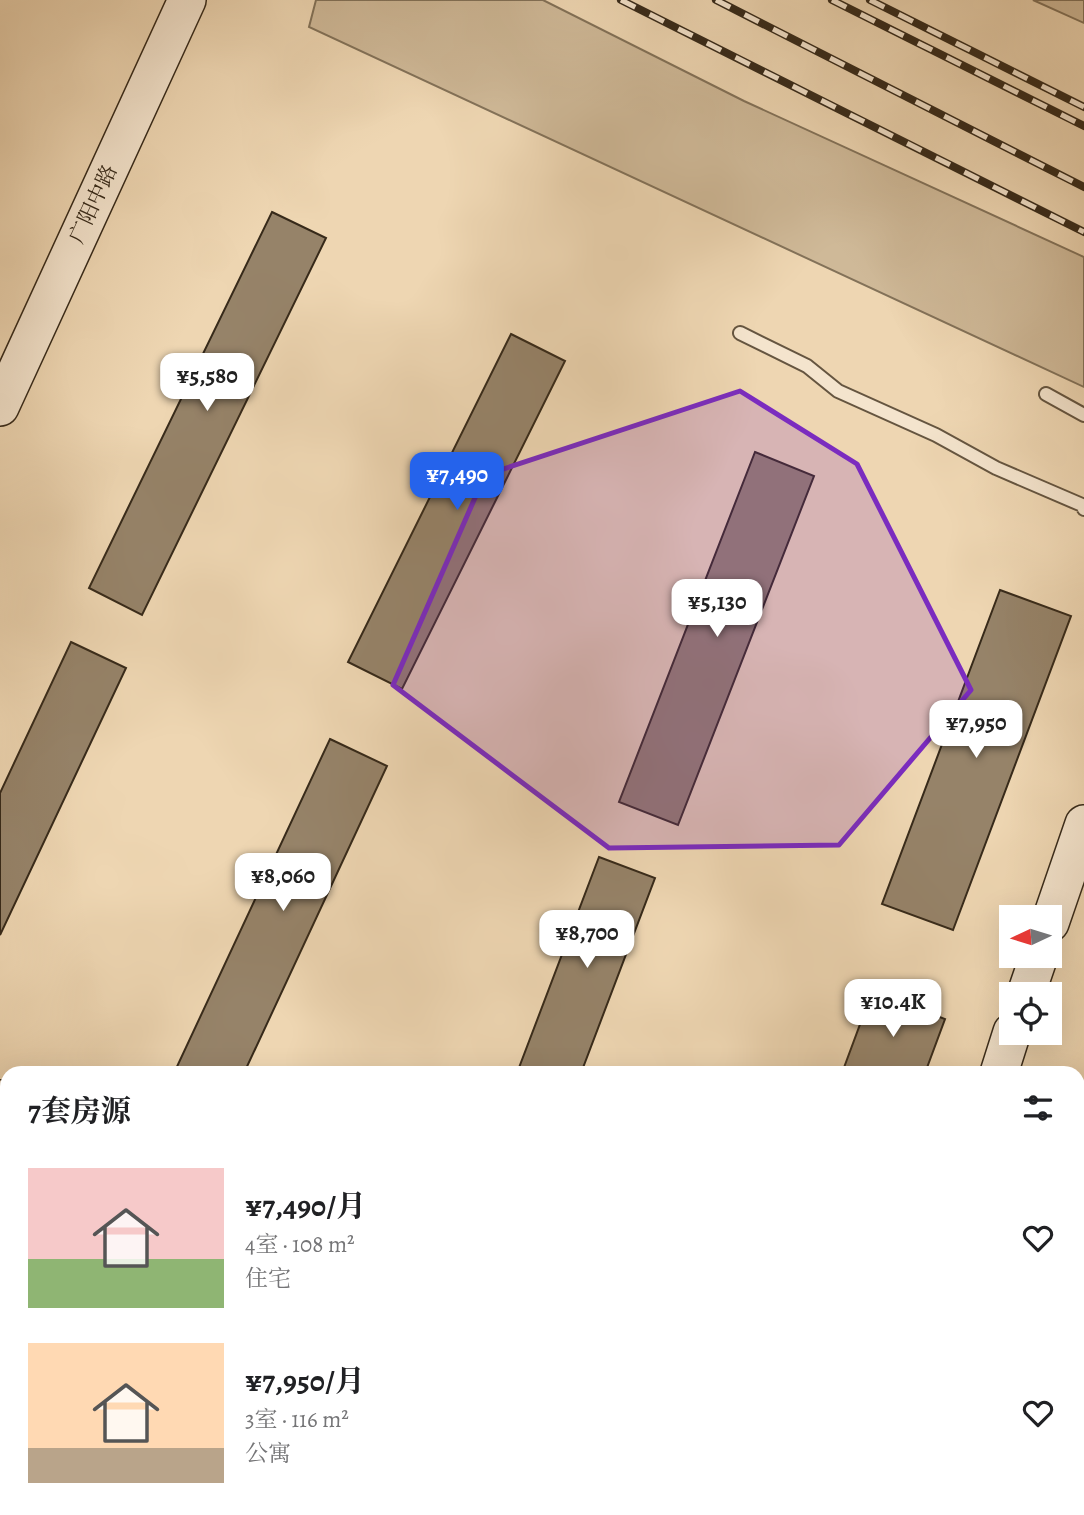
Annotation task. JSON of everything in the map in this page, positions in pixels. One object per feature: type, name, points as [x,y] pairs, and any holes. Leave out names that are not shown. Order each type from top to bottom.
[{"type":"main road","name":"广阳中路","points":[[0,407],[187,0]]},
{"type":"main road","points":[[1056,905],[1084,824]]},
{"type":"main road","points":[[1001,1066],[1008,1045]]},
{"type":"lane","points":[[740,332],[807,366],[838,391],[936,435],[996,468],[1082,505],[1084,509]]},
{"type":"lane","points":[[1046,394],[1084,415]]},
{"type":"highlighted area","points":[[740,391],[857,464],[971,690],[839,845],[609,848],[393,685],[485,475]]},
{"type":"shaded area","points":[[316,0],[543,0],[744,101],[1084,257],[1084,387],[309,27]]},
{"type":"shaded area","points":[[1033,0],[1084,0],[1084,23]]},
{"type":"building","points":[[272,212],[326,238],[142,615],[89,588]]},
{"type":"building","points":[[511,334],[565,361],[402,689],[348,662]]},
{"type":"building","points":[[755,452],[814,476],[678,825],[619,802]]},
{"type":"building","points":[[1000,590],[1071,616],[953,930],[882,904]]},
{"type":"building","points":[[71,642],[126,668],[0,935],[0,793]]},
{"type":"building","points":[[330,739],[387,766],[247,1066],[177,1066]]},
{"type":"building","points":[[599,857],[655,878],[584,1066],[520,1066]]},
{"type":"building","points":[[872,992],[945,1019],[928,1066],[845,1066]]},
{"type":"railway","points":[[621,0],[1084,232]]},
{"type":"railway","points":[[716,0],[1084,187]]},
{"type":"railway","points":[[832,0],[1084,126]]},
{"type":"railway","points":[[870,0],[1084,107]]}]
